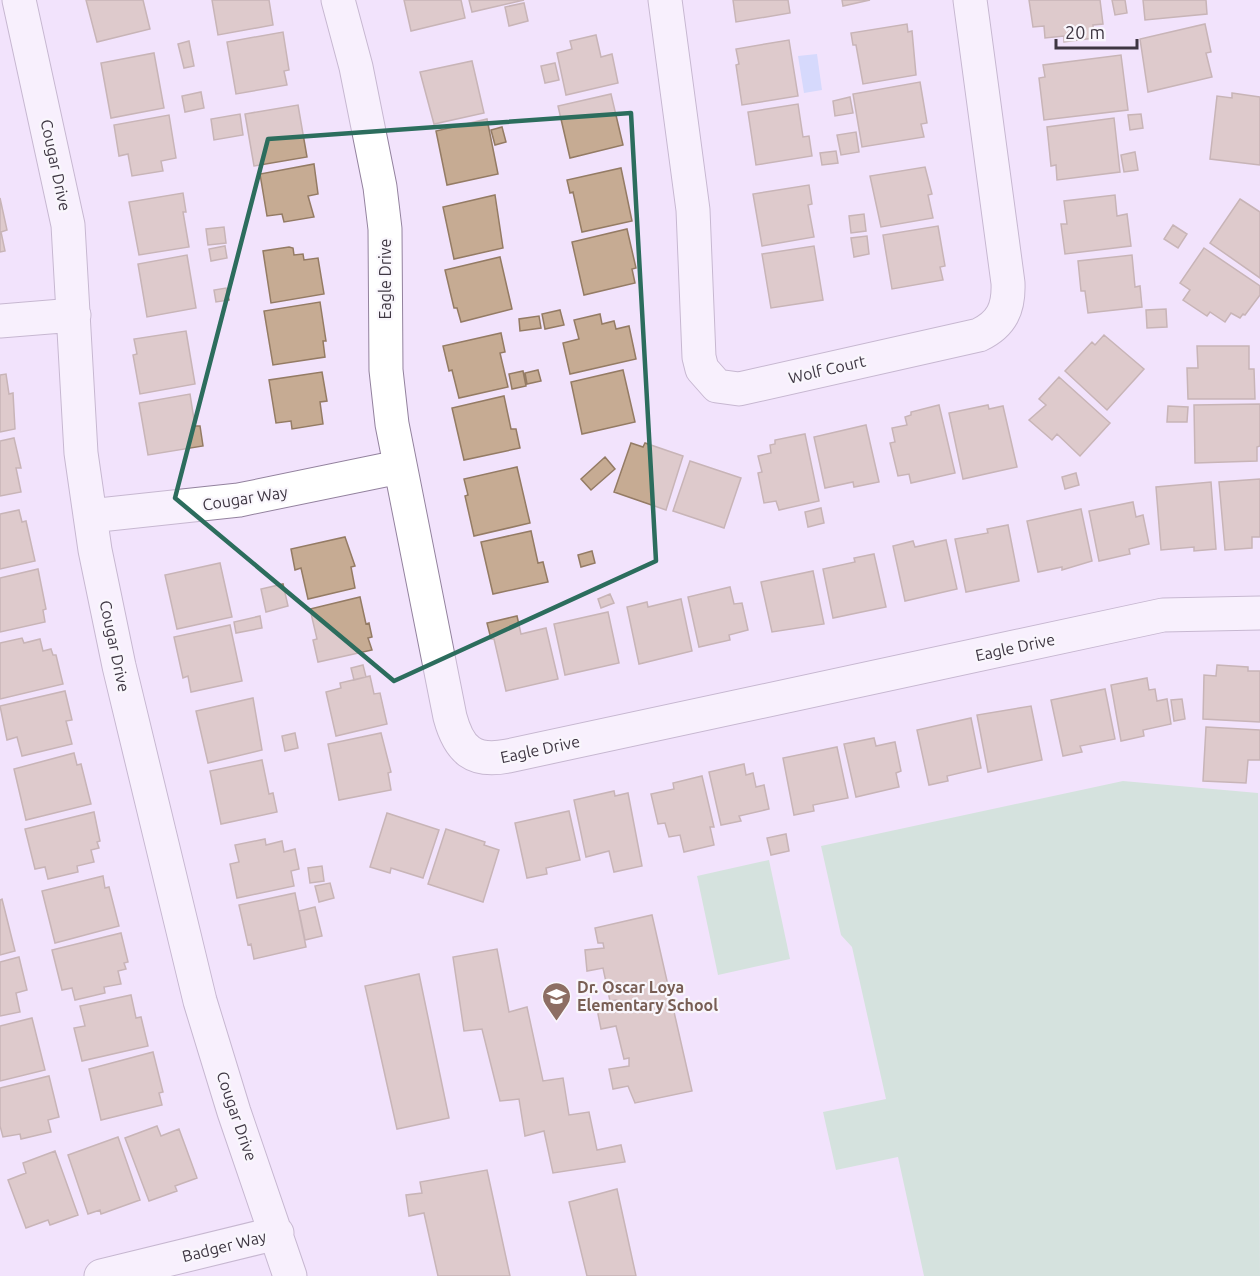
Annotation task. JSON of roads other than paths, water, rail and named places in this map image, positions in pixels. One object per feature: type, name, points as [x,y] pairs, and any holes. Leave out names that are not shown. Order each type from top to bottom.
[{"type":"street","name":"Eagle Drive","points":[[338,0],[356,67],[380,187],[385,230],[386,370],[399,467],[454,732],[462,746],[483,758],[508,756],[1163,615],[1260,613]]},
{"type":"street","name":"Wolf Court","points":[[665,0],[693,210],[699,357],[702,369],[717,386],[739,389],[979,335],[989,330],[1003,317],[1009,298],[1008,283],[970,0]]},
{"type":"street","name":"Cougar Drive","points":[[13,3],[68,225],[77,412],[90,516],[119,666],[186,946],[234,1112],[290,1276]]},
{"type":"street","points":[[0,321],[74,315]]},
{"type":"street","name":"Cougar Way","points":[[90,516],[239,500],[399,467]]},
{"type":"street","name":"Badger Way","points":[[101,1276],[277,1233]]},
{"type":"water","points":[[817,54],[822,90],[804,93],[798,56]]},
{"type":"place","name":"Dr. Oscar Loya Elementary School","points":[[556,1022]]}]
